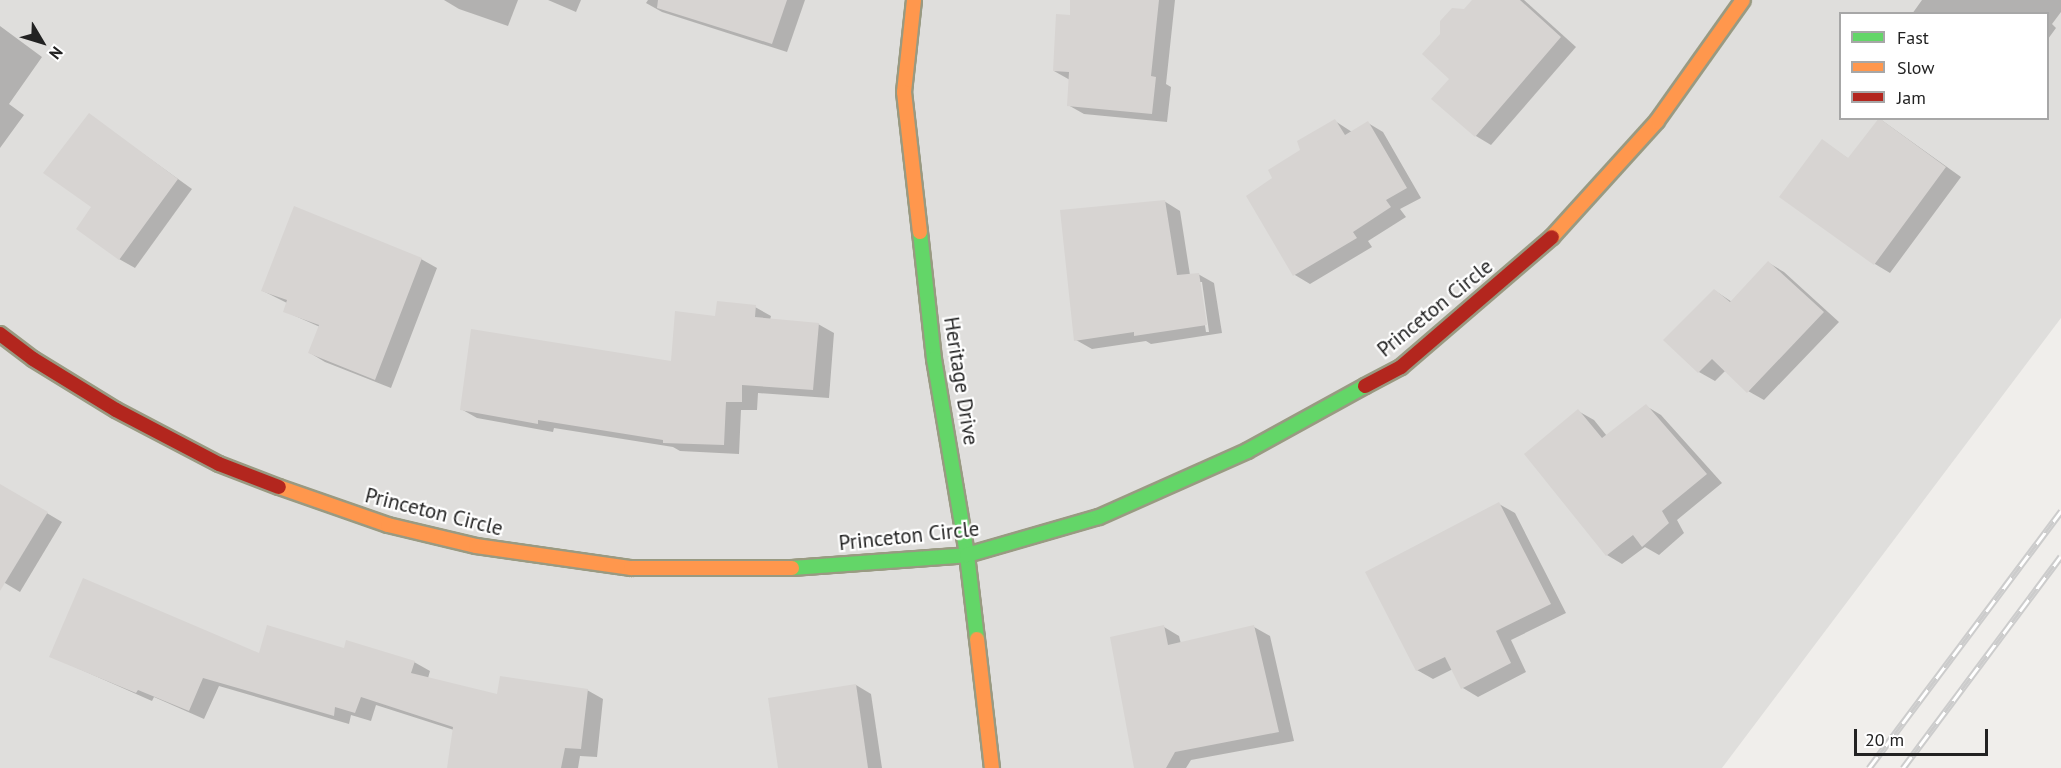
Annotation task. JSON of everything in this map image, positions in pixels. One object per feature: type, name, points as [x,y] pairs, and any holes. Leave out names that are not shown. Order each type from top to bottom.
[{"type":"street","name":"Heritage Drive","points":[[914,0],[904,92],[934,359],[967,555],[992,768]]},
{"type":"street","name":"Princeton Circle","points":[[0,334],[33,358],[116,410],[219,464],[315,501],[378,522],[476,546],[631,568],[713,570],[805,567],[967,555],[1100,517],[1247,451],[1401,367],[1558,232],[1657,121],[1743,0]]},
{"type":"shaded area","points":[[0,0],[2061,0],[2061,318],[1722,768],[0,768]]},
{"type":"building","points":[[658,0],[787,0],[772,44],[657,8]]},
{"type":"building","points":[[1070,0],[1159,0],[1151,76],[1156,77],[1152,114],[1067,106],[1069,72],[1053,71],[1056,14],[1070,15]]},
{"type":"building","points":[[1472,0],[1520,0],[1561,37],[1475,137],[1431,99],[1449,79],[1422,54],[1440,34],[1440,21],[1452,8],[1464,9]]},
{"type":"building","points":[[89,113],[178,179],[119,260],[76,229],[91,207],[43,173]]},
{"type":"building","points":[[1335,119],[1345,135],[1368,121],[1407,188],[1386,200],[1391,207],[1353,232],[1357,238],[1293,276],[1246,196],[1272,178],[1268,170],[1300,150],[1297,141]]},
{"type":"building","points":[[1877,120],[1882,120],[1946,167],[1874,265],[1779,197],[1822,139],[1848,158]]},
{"type":"building","points":[[1165,200],[1177,275],[1199,273],[1207,325],[1134,336],[1134,332],[1074,341],[1060,210]]},
{"type":"building","points":[[294,206],[422,258],[375,380],[308,353],[319,325],[283,312],[287,300],[261,291]]},
{"type":"building","points":[[1768,261],[1824,312],[1747,393],[1712,359],[1698,373],[1663,340],[1714,289],[1730,302]]},
{"type":"building","points":[[717,301],[756,305],[755,317],[819,323],[813,390],[742,385],[742,402],[726,402],[724,445],[663,443],[663,440],[538,420],[538,424],[460,410],[471,329],[671,361],[675,311],[715,316]]},
{"type":"building","points":[[1646,404],[1707,474],[1662,511],[1669,523],[1642,547],[1633,535],[1606,556],[1524,454],[1578,409],[1602,438]]},
{"type":"building","points":[[0,484],[48,512],[0,591]]},
{"type":"building","points":[[1499,502],[1551,604],[1496,631],[1511,663],[1461,689],[1445,657],[1416,671],[1365,572]]},
{"type":"building","points":[[83,578],[259,653],[267,625],[344,648],[346,640],[415,661],[411,673],[497,694],[500,676],[588,689],[581,749],[565,748],[561,768],[447,768],[453,727],[361,697],[355,713],[335,707],[334,716],[203,678],[189,711],[138,690],[136,693],[49,657]]},
{"type":"building","points":[[1164,625],[1168,645],[1254,625],[1279,732],[1175,752],[1166,768],[1134,768],[1110,637]]},
{"type":"building","points":[[856,684],[868,768],[778,768],[768,698]]},
{"type":"railway","points":[[1869,768],[2061,511]]},
{"type":"railway","points":[[1903,768],[2061,556]]},
{"type":"traffic: fast","points":[[920,232],[934,359],[967,555],[977,639]]},
{"type":"traffic: fast","points":[[792,568],[967,555],[1099,517],[1247,451],[1365,386]]},
{"type":"traffic: slow","points":[[914,0],[904,92],[920,232]]},
{"type":"traffic: slow","points":[[1552,237],[1657,121],[1743,0]]},
{"type":"traffic: slow","points":[[279,487],[388,525],[476,546],[631,568],[792,568]]},
{"type":"traffic: slow","points":[[977,639],[992,768]]},
{"type":"traffic: jam","points":[[1365,386],[1401,367],[1552,237]]},
{"type":"traffic: jam","points":[[0,334],[33,359],[116,410],[219,464],[279,487]]}]
